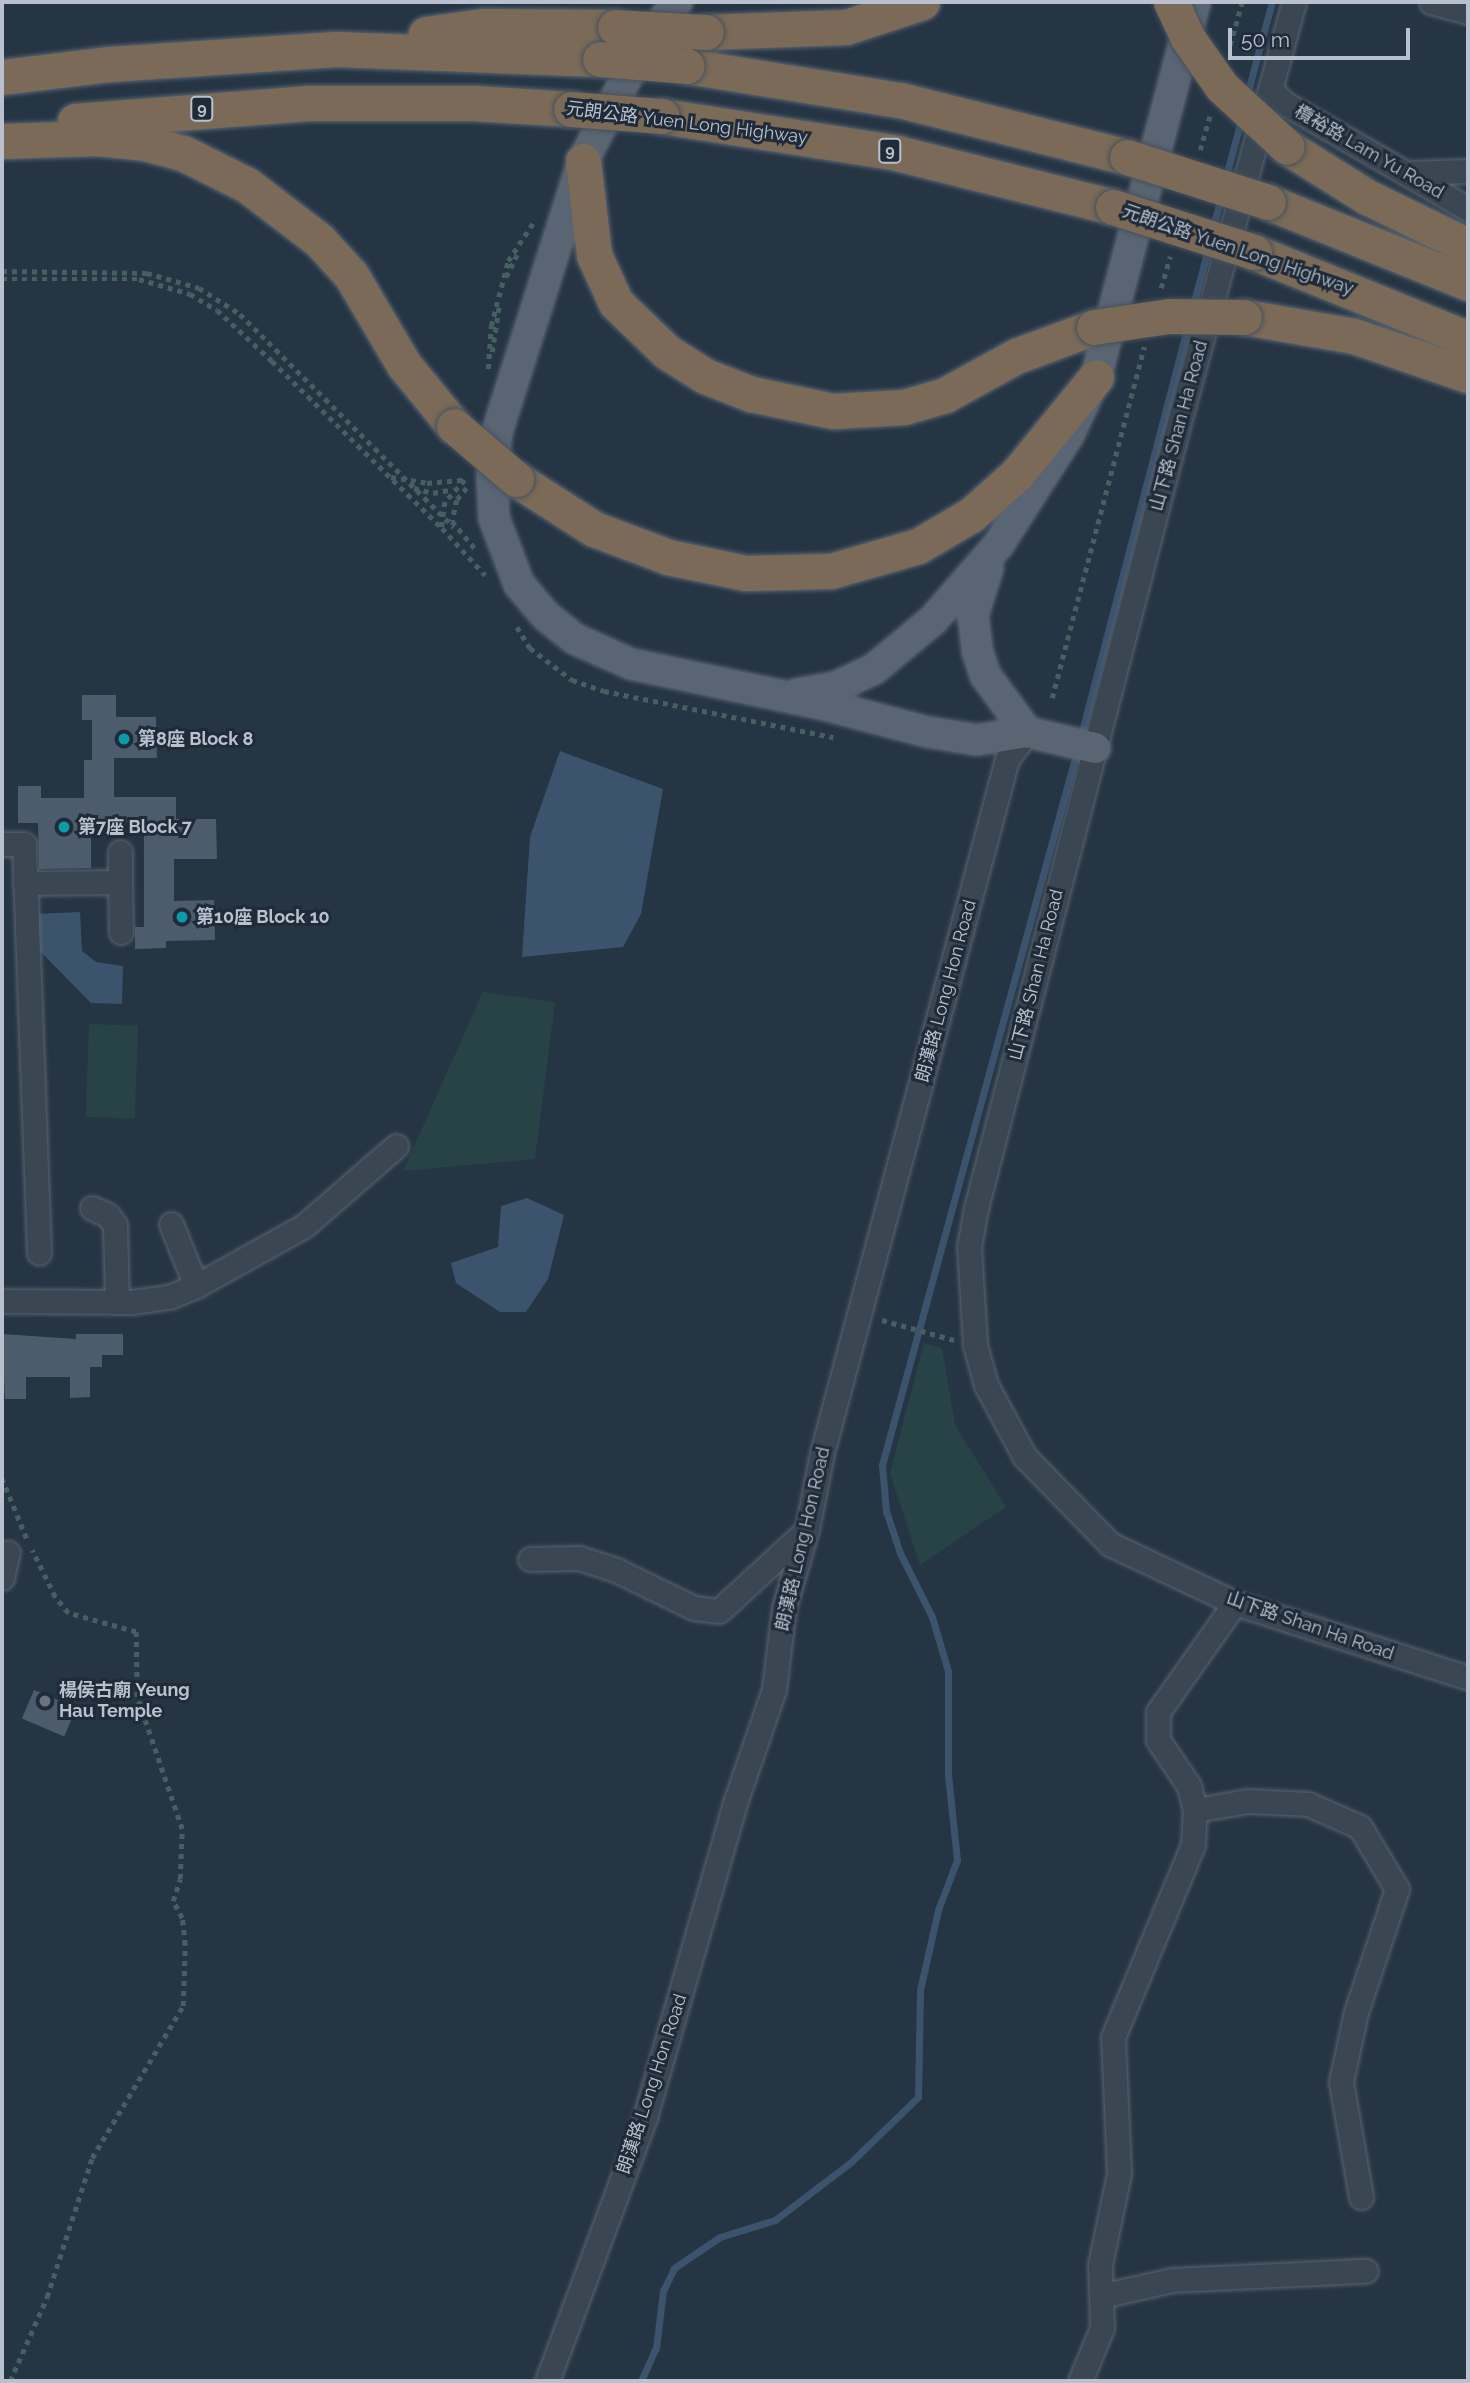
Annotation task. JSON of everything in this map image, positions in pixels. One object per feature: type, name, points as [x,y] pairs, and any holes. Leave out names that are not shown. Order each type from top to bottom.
[{"type":"highway","points":[[2,77],[110,64],[336,49],[484,26],[615,27],[706,32],[846,27],[922,2]]},
{"type":"highway","points":[[1171,2],[1187,37],[1222,87],[1287,147],[1367,197],[1468,246]]},
{"type":"highway","points":[[336,49],[600,59],[687,66],[914,103],[1127,157],[1268,202],[1468,283]]},
{"type":"highway","name":"元朗公路 Yuen Long Highway","points":[[2,130],[307,103],[474,103],[662,116],[897,153],[1113,207],[1254,252],[1468,339]]},
{"type":"highway","points":[[2,141],[97,138],[145,143],[183,153],[247,186],[319,240],[351,275],[404,365],[454,426],[516,479],[594,529],[678,560],[746,573],[831,571],[918,546],[971,514],[1017,474],[1096,377]]},
{"type":"highway","points":[[583,161],[594,255],[616,303],[667,352],[705,376],[751,394],[833,411],[904,407],[945,395],[1016,356],[1094,327],[1169,316],[1244,317],[1353,336],[1468,375]]},
{"type":"main road","points":[[677,2],[642,48],[583,161],[497,432],[491,499],[504,554],[519,584],[545,615],[593,649],[631,664],[977,740],[1036,734],[1089,747]]},
{"type":"main road","points":[[1036,734],[985,675],[976,650],[973,615],[981,582],[999,544],[1069,434],[1096,377],[1195,2]]},
{"type":"main road","points":[[772,694],[821,691],[874,669],[933,620],[999,544]]},
{"type":"street","name":"山下路 Shan Ha Road","points":[[1294,2],[1272,91],[1089,747],[976,1208],[969,1246],[975,1345],[986,1385],[1025,1457],[1110,1544],[1235,1603],[1468,1678]]},
{"type":"street","points":[[1431,2],[1468,12]]},
{"type":"street","name":"欖裕路 Lam Yu Road","points":[[1272,91],[1284,103],[1468,209]]},
{"type":"street","points":[[1405,173],[1468,171]]},
{"type":"street","name":"朗漢路 Long Hon Road","points":[[547,2381],[645,2117],[734,1806],[774,1689],[785,1608],[807,1529],[822,1452],[1007,759],[1036,734]]},
{"type":"street","points":[[2,844],[24,844],[39,1253]]},
{"type":"street","points":[[120,852],[121,932]]},
{"type":"street","points":[[25,883],[120,882]]},
{"type":"street","points":[[2,1301],[124,1302],[169,1297],[196,1286],[304,1226],[396,1146]]},
{"type":"street","points":[[93,1208],[108,1215],[115,1224],[124,1302]]},
{"type":"street","points":[[172,1224],[196,1286]]},
{"type":"street","points":[[530,1559],[579,1559],[616,1570],[694,1608],[719,1611],[807,1529]]},
{"type":"street","points":[[2,1578],[8,1553]]},
{"type":"street","points":[[1080,2381],[1102,2328],[1100,2265],[1119,2173],[1113,2037],[1193,1845],[1195,1810],[1189,1786],[1158,1740],[1158,1712],[1235,1603]]},
{"type":"street","points":[[1195,1810],[1249,1801],[1308,1804],[1360,1826],[1397,1889],[1356,2012],[1341,2082],[1361,2197]]},
{"type":"street","points":[[1101,2295],[1172,2280],[1366,2271]]},
{"type":"path","points":[[2,271],[147,273],[199,288],[240,314],[457,530]]},
{"type":"path","points":[[2,279],[139,279],[190,294],[217,310],[442,528]]},
{"type":"path","points":[[414,488],[446,492],[462,486],[476,472]]},
{"type":"path","points":[[389,476],[427,483],[467,479]]},
{"type":"path","points":[[887,1322],[925,1332]]},
{"type":"path","points":[[2,1478],[55,1597],[68,1613],[136,1632],[137,1697],[182,1829],[180,1879],[173,1901],[182,1918],[185,1945],[183,2006],[92,2158],[47,2297],[10,2381]]},
{"type":"green space","points":[[483,992],[555,1002],[535,1159],[403,1171]]},
{"type":"green space","points":[[89,1024],[138,1026],[135,1119],[86,1117]]},
{"type":"green space","points":[[924,1343],[942,1348],[955,1425],[1006,1507],[920,1565],[890,1473]]},
{"type":"water","points":[[560,751],[663,789],[641,914],[623,947],[522,957],[530,837]]},
{"type":"water","points":[[80,912],[82,951],[96,962],[123,966],[122,1004],[91,1003],[34,945],[32,914]]},
{"type":"water","points":[[527,1198],[564,1215],[548,1279],[526,1312],[500,1312],[456,1283],[451,1263],[498,1247],[501,1206]]},
{"type":"building","points":[[82,695],[116,695],[116,717],[156,717],[157,758],[114,758],[114,797],[176,797],[176,819],[216,819],[217,859],[174,859],[174,901],[214,900],[215,940],[166,941],[166,948],[135,949],[135,927],[144,927],[144,823],[91,823],[91,868],[39,869],[38,823],[18,823],[18,786],[41,786],[41,798],[84,798],[84,760],[92,760],[92,720],[82,720]]},
{"type":"building","points":[[2,1334],[76,1339],[76,1334],[123,1334],[123,1355],[102,1355],[102,1367],[90,1367],[90,1397],[70,1398],[70,1377],[26,1377],[26,1399],[5,1399]]},
{"type":"building","name":"楊侯古廟 Yeung Hau Temple","points":[[34,1690],[76,1708],[64,1737],[22,1719]]},
{"type":"waterway","points":[[1247,95],[1272,2]]},
{"type":"waterway","points":[[1225,180],[1241,120]]},
{"type":"waterway","points":[[1213,227],[1221,198]]},
{"type":"waterway","points":[[1193,305],[1208,249]]},
{"type":"waterway","points":[[1080,739],[1187,327]]},
{"type":"waterway","points":[[641,2381],[656,2348],[663,2291],[674,2268],[720,2237],[775,2220],[851,2162],[918,2097],[920,1990],[938,1910],[957,1860],[948,1774],[948,1671],[932,1617],[900,1553],[886,1511],[882,1465],[1077,750]]},
{"type":"place","name":"第8座 Block 8","points":[[124,739]]},
{"type":"place","name":"第7座 Block 7","points":[[64,827]]},
{"type":"place","name":"第10座 Block 10","points":[[182,917]]},
{"type":"place","name":"楊侯古廟 Yeung Hau Temple","points":[[45,1701]]}]
